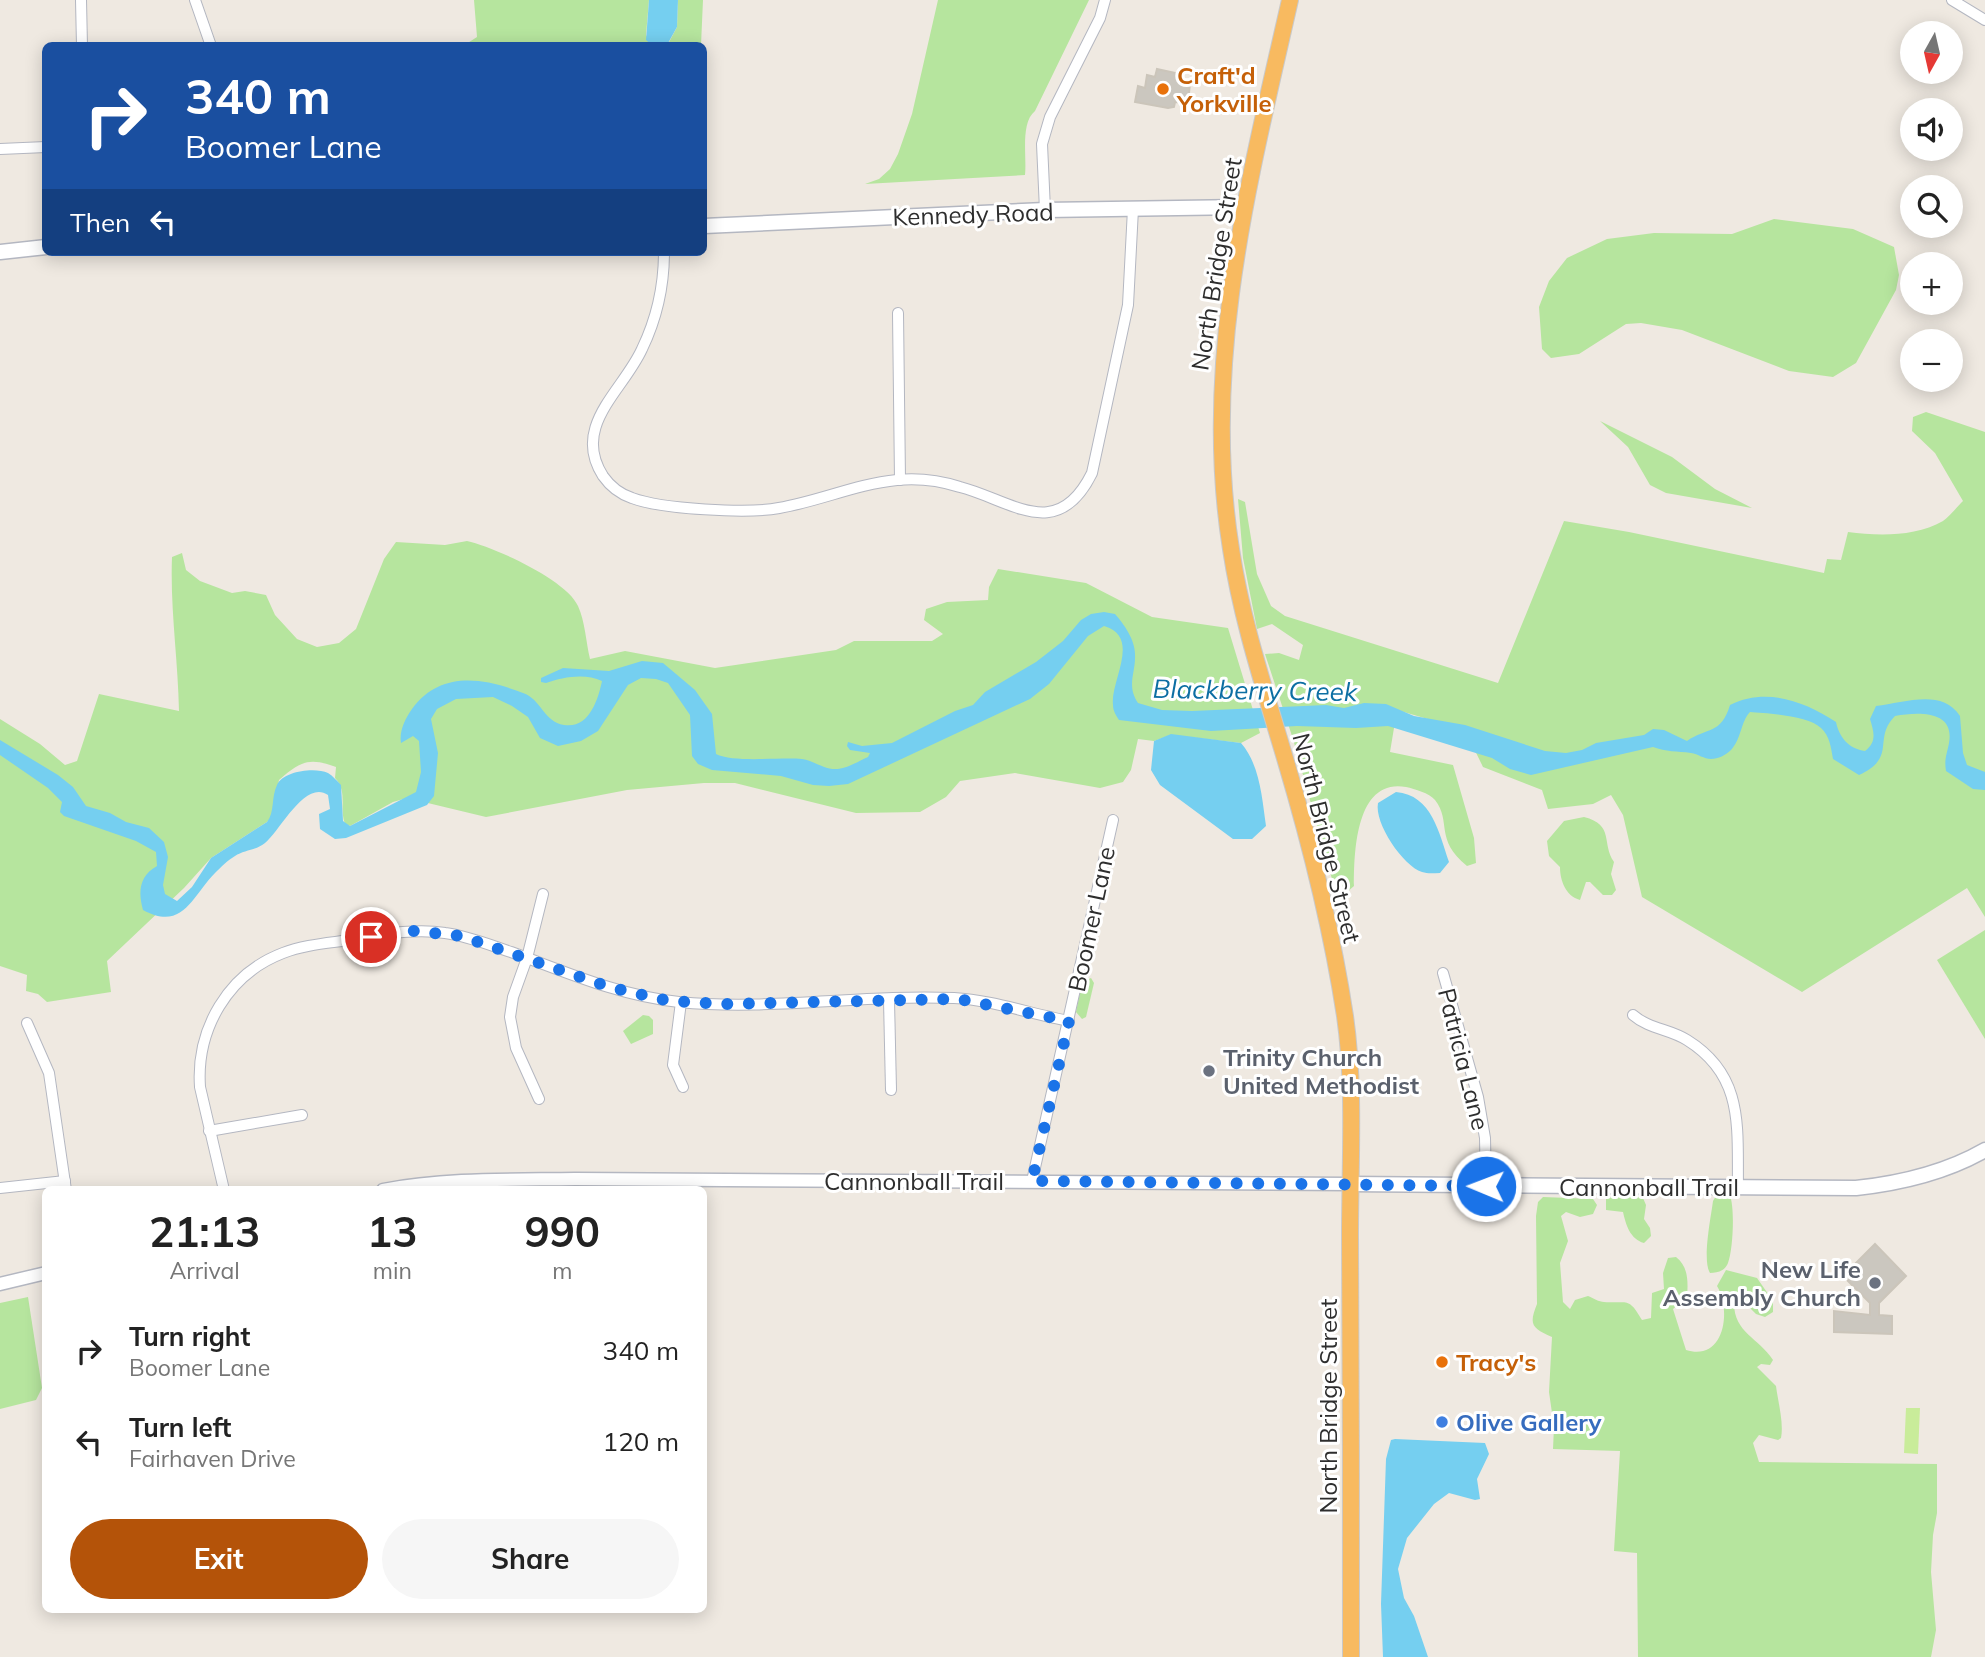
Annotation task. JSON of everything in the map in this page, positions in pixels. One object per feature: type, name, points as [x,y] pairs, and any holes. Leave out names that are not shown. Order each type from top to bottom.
[{"type":"highway","name":"North Bridge Street","points":[[1290,0],[1244,207],[1227,313],[1220,391],[1222,477],[1231,551],[1260,677],[1310,846],[1328,922],[1345,1021],[1350,1184],[1352,1657]]},
{"type":"main road","name":"Kennedy Road","points":[[707,226],[1045,210],[1244,207]]},
{"type":"main road","points":[[0,253],[42,248]]},
{"type":"main road","name":"Cannonball Trail","points":[[1350,1184],[1837,1188],[1884,1185],[1935,1172],[1985,1150]]},
{"type":"street","points":[[81,0],[82,42]]},
{"type":"street","points":[[195,0],[210,42]]},
{"type":"street","points":[[1045,210],[1042,144],[1050,117],[1100,18],[1105,0]]},
{"type":"street","points":[[1952,0],[1985,19]]},
{"type":"street","points":[[0,149],[42,147]]},
{"type":"street","points":[[664,256],[661,290],[650,331],[631,370],[599,414],[593,433],[596,462],[607,481],[617,491],[644,501],[748,510],[791,506],[851,487],[901,480],[959,486],[1027,512],[1056,509],[1080,492],[1094,463],[1128,305],[1133,209]]},
{"type":"street","points":[[898,313],[901,480]]},
{"type":"street","name":"Boomer Lane","points":[[1032,1181],[1112,820]]},
{"type":"street","points":[[539,1100],[516,1048],[511,1026],[513,997],[527,958],[543,894]]},
{"type":"street","points":[[223,1186],[209,1131],[199,1073],[208,1027],[233,987],[270,958],[298,948],[414,931],[461,936],[609,987],[681,1002],[723,1004],[958,999],[1069,1021]]},
{"type":"street","name":"Patricia Lane","points":[[1443,973],[1478,1097],[1485,1138],[1486,1186]]},
{"type":"street","points":[[889,1000],[891,1090]]},
{"type":"street","points":[[681,1002],[673,1066],[684,1087]]},
{"type":"street","points":[[1633,1015],[1652,1027],[1683,1038],[1700,1048],[1723,1075],[1737,1113],[1738,1188]]},
{"type":"street","points":[[27,1023],[49,1073],[65,1186]]},
{"type":"street","points":[[209,1131],[302,1115]]},
{"type":"street","name":"Cannonball Trail","points":[[403,1186],[489,1180],[575,1179],[1350,1184]]},
{"type":"street","points":[[0,1188],[42,1187]]},
{"type":"street","points":[[0,1284],[42,1274]]},
{"type":"green space","points":[[474,0],[649,0],[646,35],[650,42],[469,42],[477,37]]},
{"type":"green space","points":[[678,0],[703,0],[701,42],[669,42],[677,27]]},
{"type":"green space","points":[[938,0],[1089,0],[1027,124],[1025,175],[865,184],[879,179],[890,169],[898,154],[912,114]]},
{"type":"green space","points":[[1774,219],[1853,229],[1894,247],[1899,275],[1896,290],[1856,363],[1833,377],[1789,371],[1682,330],[1641,323],[1626,324],[1579,354],[1551,358],[1542,349],[1539,307],[1549,281],[1567,258],[1607,239],[1654,233],[1732,234]]},
{"type":"green space","points":[[1926,412],[1985,432],[1985,917],[1967,888],[1802,992],[1642,897],[1623,815],[1611,795],[1593,804],[1548,809],[1542,790],[1483,767],[1465,730],[1397,710],[1390,752],[1453,765],[1474,838],[1476,863],[1467,866],[1450,847],[1443,816],[1435,800],[1410,788],[1389,787],[1377,794],[1361,820],[1355,854],[1354,886],[1346,893],[1335,890],[1293,739],[1265,654],[1279,653],[1299,660],[1303,645],[1272,624],[1257,629],[1243,558],[1238,499],[1245,502],[1257,574],[1271,606],[1285,616],[1498,683],[1564,521],[1824,573],[1827,559],[1841,560],[1848,532],[1884,534],[1921,530],[1943,521],[1963,501],[1935,453],[1912,431],[1913,417]]},
{"type":"green space","points":[[1600,421],[1672,457],[1715,489],[1752,508],[1666,493],[1650,485],[1628,447]]},
{"type":"green space","points":[[467,541],[528,566],[571,596],[582,618],[590,659],[625,651],[715,668],[836,650],[854,641],[932,641],[943,634],[924,620],[926,609],[947,602],[988,600],[989,587],[998,569],[1086,583],[1152,617],[1228,628],[1260,733],[1241,743],[1171,735],[1154,741],[1138,739],[1131,770],[1123,782],[1100,788],[1015,773],[960,781],[946,797],[920,812],[856,813],[735,783],[704,783],[627,790],[486,817],[407,798],[393,802],[350,826],[345,824],[343,818],[341,788],[335,778],[336,767],[319,762],[306,763],[279,780],[272,816],[267,822],[211,858],[184,888],[107,961],[111,992],[47,1002],[38,994],[26,991],[27,975],[0,966],[0,719],[40,744],[65,765],[77,761],[99,694],[179,711],[172,557],[182,553],[186,570],[200,581],[232,593],[245,591],[266,595],[275,615],[297,639],[317,647],[339,643],[356,629],[384,559],[396,542],[445,545]]},
{"type":"green space","points":[[1584,817],[1594,820],[1604,830],[1614,862],[1611,874],[1616,890],[1612,895],[1603,895],[1590,882],[1586,882],[1580,900],[1571,895],[1565,887],[1560,867],[1549,856],[1547,841],[1564,821]]},
{"type":"green space","points":[[1985,930],[1985,1039],[1937,960]]},
{"type":"green space","points":[[1091,978],[1094,983],[1086,1017],[1082,1019],[1076,1012],[1082,982]]},
{"type":"green space","points":[[643,1015],[653,1020],[653,1034],[631,1044],[623,1031]]},
{"type":"green space","points":[[1716,1196],[1730,1196],[1732,1239],[1727,1266],[1710,1273],[1707,1249],[1713,1201]]},
{"type":"green space","points":[[1543,1197],[1593,1199],[1597,1205],[1593,1214],[1580,1217],[1566,1212],[1561,1216],[1568,1241],[1560,1263],[1563,1302],[1570,1309],[1575,1300],[1588,1296],[1602,1302],[1630,1304],[1642,1320],[1651,1318],[1652,1293],[1664,1289],[1663,1273],[1668,1258],[1676,1257],[1685,1270],[1687,1298],[1673,1309],[1686,1350],[1699,1352],[1709,1349],[1721,1332],[1724,1308],[1717,1286],[1726,1270],[1757,1278],[1773,1301],[1773,1312],[1765,1317],[1756,1314],[1742,1300],[1734,1303],[1735,1313],[1743,1328],[1773,1360],[1770,1365],[1761,1364],[1757,1367],[1776,1386],[1782,1432],[1778,1440],[1759,1435],[1753,1443],[1759,1462],[1937,1464],[1937,1513],[1931,1572],[1936,1630],[1931,1657],[1638,1657],[1637,1553],[1614,1551],[1620,1451],[1553,1449],[1554,1427],[1549,1392],[1552,1337],[1537,1328],[1533,1322],[1537,1304],[1536,1216],[1538,1202]]},
{"type":"green space","points":[[1606,1198],[1643,1198],[1646,1205],[1644,1219],[1650,1228],[1651,1236],[1644,1243],[1632,1235],[1623,1212],[1606,1210]]},
{"type":"green space","points":[[28,1297],[42,1388],[36,1400],[0,1409],[0,1303]]},
{"type":"green space","points":[[1906,1408],[1920,1408],[1918,1454],[1904,1453]]},
{"type":"water","points":[[649,0],[678,0],[677,27],[669,42],[646,40]]},
{"type":"water","points":[[1091,614],[1115,614],[1133,643],[1134,697],[1138,703],[1162,710],[1326,705],[1344,708],[1364,703],[1386,704],[1414,716],[1465,725],[1545,751],[1566,753],[1582,750],[1596,743],[1644,735],[1653,729],[1664,730],[1687,741],[1718,726],[1730,705],[1757,697],[1771,697],[1798,703],[1824,715],[1836,722],[1842,737],[1850,745],[1865,751],[1873,740],[1870,719],[1876,706],[1910,700],[1933,700],[1952,707],[1960,716],[1963,753],[1967,765],[1985,772],[1985,790],[1973,789],[1946,771],[1949,732],[1946,724],[1941,719],[1924,714],[1895,716],[1888,724],[1878,761],[1859,775],[1833,759],[1830,742],[1815,724],[1787,716],[1757,712],[1750,712],[1731,750],[1716,758],[1708,759],[1653,747],[1531,775],[1510,769],[1492,758],[1388,726],[1297,726],[1211,731],[1119,720],[1114,709],[1113,695],[1123,650],[1121,640],[1115,632],[1104,626],[1088,636],[1049,684],[1030,699],[848,784],[813,785],[781,776],[712,770],[698,764],[692,756],[690,715],[668,683],[656,679],[641,678],[628,685],[598,731],[581,741],[558,746],[540,738],[528,717],[493,697],[456,699],[437,709],[431,719],[438,753],[434,796],[427,805],[346,838],[335,839],[320,829],[319,814],[330,809],[328,795],[319,792],[311,794],[293,808],[265,843],[230,860],[215,873],[193,901],[177,914],[168,917],[143,910],[141,903],[141,885],[157,866],[156,852],[136,841],[64,816],[60,812],[62,802],[48,788],[0,755],[0,740],[58,775],[73,787],[86,806],[149,828],[164,842],[168,857],[163,885],[165,894],[177,901],[192,887],[211,858],[267,822],[277,785],[292,773],[308,770],[330,774],[341,785],[343,821],[350,826],[416,792],[421,772],[419,741],[413,736],[401,743],[402,730],[409,713],[423,697],[435,688],[449,683],[492,683],[523,693],[534,700],[552,720],[573,725],[591,712],[602,681],[574,677],[546,683],[541,682],[541,678],[563,668],[609,671],[642,661],[663,663],[695,690],[712,714],[716,754],[745,759],[802,759],[838,769],[868,757],[870,753],[850,750],[848,742],[862,746],[892,743],[955,711],[973,705],[985,692],[1036,662],[1063,641],[1081,620]]},
{"type":"water","points":[[1171,734],[1241,743],[1256,772],[1266,826],[1252,839],[1233,839],[1160,785],[1151,770],[1154,741]]},
{"type":"water","points":[[1396,792],[1418,800],[1432,817],[1449,862],[1440,873],[1424,873],[1414,868],[1399,853],[1385,832],[1378,803]]},
{"type":"water","points":[[1391,1440],[1485,1443],[1489,1454],[1477,1479],[1480,1499],[1449,1493],[1434,1504],[1407,1538],[1398,1569],[1404,1598],[1414,1616],[1428,1657],[1383,1657],[1381,1604],[1386,1459]]},
{"type":"building","name":"Craft'd Yorkville","points":[[1157,69],[1175,73],[1179,76],[1178,81],[1190,83],[1188,103],[1175,102],[1174,107],[1168,108],[1135,102],[1138,86],[1145,88],[1147,75],[1155,77]]},
{"type":"building","name":"New Life Assembly Church","points":[[1875,1244],[1906,1276],[1879,1303],[1879,1315],[1892,1316],[1892,1334],[1834,1332],[1834,1311],[1870,1315],[1870,1303],[1843,1276]]},
{"type":"place","name":"Craft'd Yorkville","points":[[1163,89]]},
{"type":"place","name":"Trinity Church United Methodist","points":[[1209,1071]]},
{"type":"place","name":"New Life Assembly Church","points":[[1875,1283]]},
{"type":"place","name":"Tracy's","points":[[1442,1362]]},
{"type":"place","name":"Olive Gallery","points":[[1442,1422]]},
{"type":"route","points":[[371,937],[414,931],[461,936],[609,987],[669,1001],[723,1004],[958,999],[1069,1021],[1032,1181],[1486,1186]]},
{"type":"water label","name":"Blackberry Creek","points":[[1255,690]]}]
